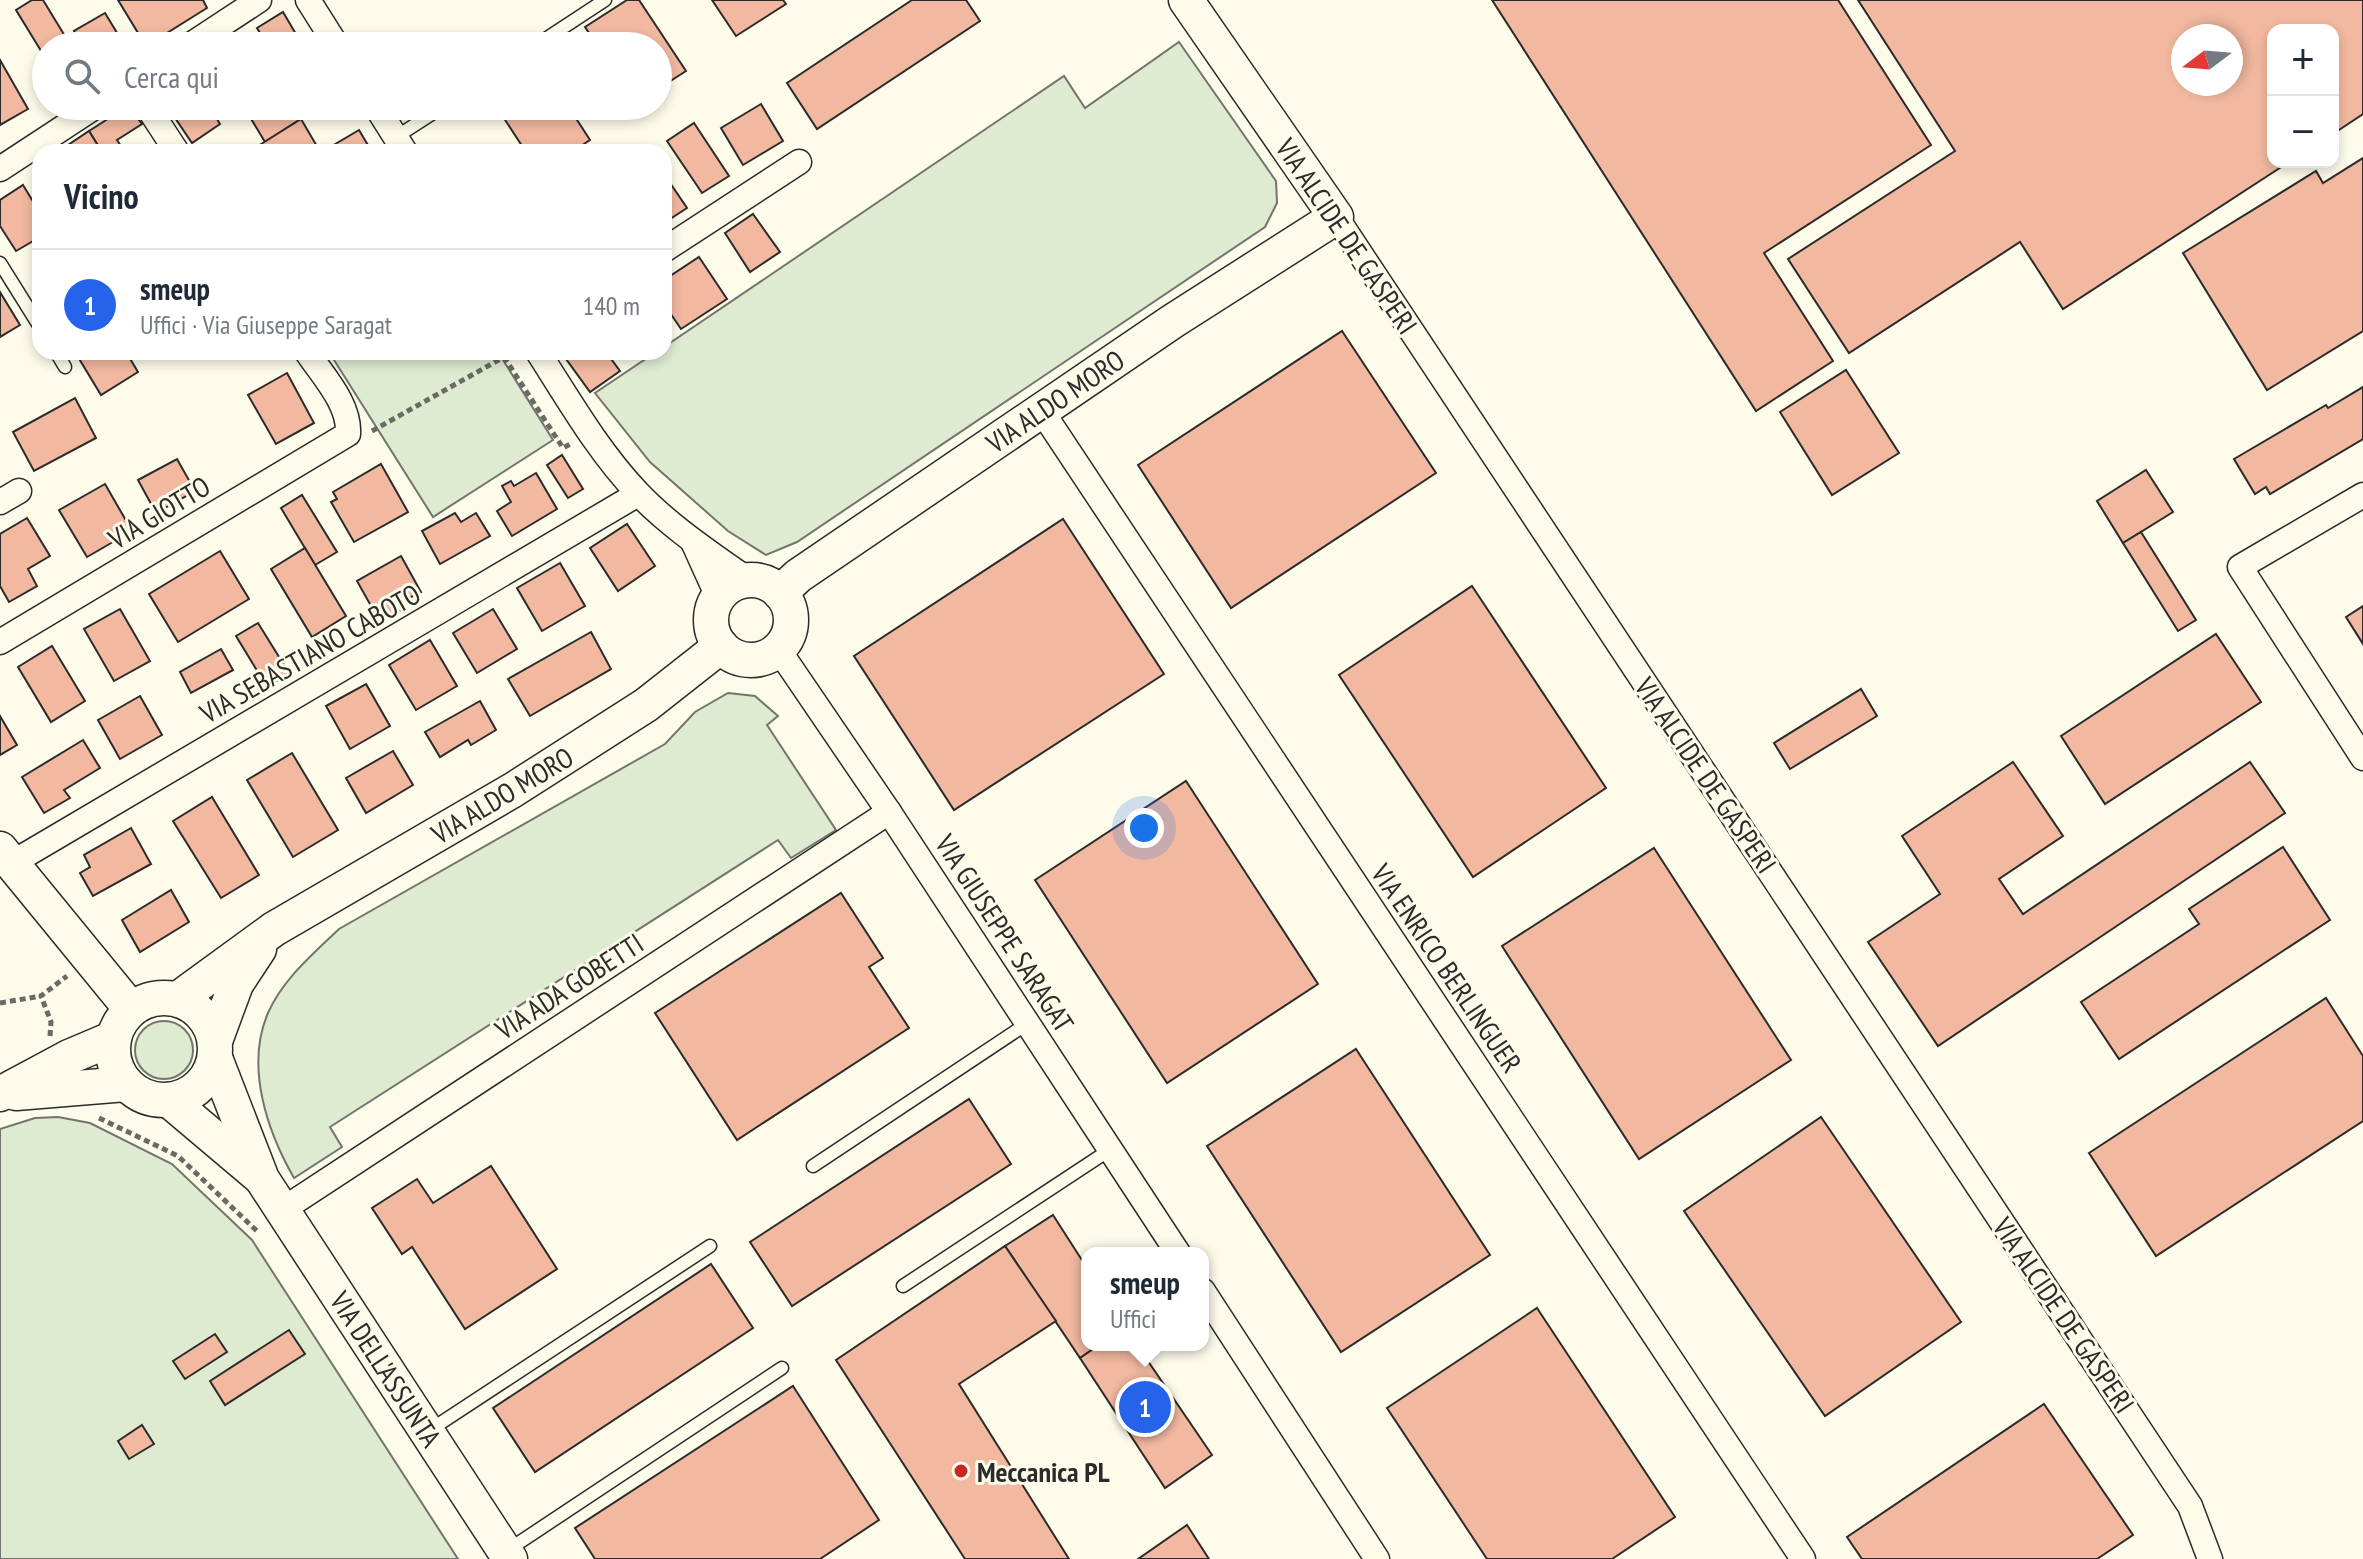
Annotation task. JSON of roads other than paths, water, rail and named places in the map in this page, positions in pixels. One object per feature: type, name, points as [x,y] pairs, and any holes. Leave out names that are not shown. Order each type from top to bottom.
[{"type":"street","points":[[210,32],[259,0]]},
{"type":"street","points":[[308,0],[328,32]]},
{"type":"street","name":"VIA ALCIDE DE GASPERI","points":[[1186,0],[1336,217],[2190,1506],[2210,1559]]},
{"type":"street","points":[[38,144],[75,120]]},
{"type":"street","points":[[156,120],[172,144]]},
{"type":"street","points":[[385,120],[399,144]]},
{"type":"street","points":[[0,169],[32,148]]},
{"type":"street","points":[[672,245],[799,162]]},
{"type":"street","name":"VIA ALDO MORO","points":[[780,593],[798,576],[1041,410],[1336,217]]},
{"type":"street","name":"VIA GIOTTO","points":[[0,642],[348,434],[349,421],[312,360]]},
{"type":"street","points":[[543,360],[590,431],[638,494],[693,541],[748,580]]},
{"type":"street","name":"VIA ENRICO BERLINGUER","points":[[1041,410],[1803,1559]]},
{"type":"street","name":"VIA SEBASTIANO CABOTO","points":[[6,856],[638,494]]},
{"type":"street","points":[[2363,495],[2240,567],[2363,758]]},
{"type":"street","points":[[693,541],[718,597]]},
{"type":"street","points":[[748,580],[771,585],[780,593],[790,615],[786,639],[778,649],[767,656],[742,659],[721,646],[711,622],[712,609],[718,597],[736,582],[748,580]]},
{"type":"street","name":"VIA ALDO MORO","points":[[178,999],[274,929],[513,790],[646,705],[721,646]]},
{"type":"street","name":"VIA GIUSEPPE SARAGAT","points":[[778,649],[889,812],[1174,1247]]},
{"type":"street","name":"VIA ADA GOBETTI","points":[[270,1222],[889,812]]},
{"type":"street","points":[[6,856],[131,1009]]},
{"type":"street","name":"VIA ALDO MORO","points":[[215,1050],[236,984],[274,929]]},
{"type":"street","points":[[161,997],[178,999],[195,1008],[209,1023],[215,1050],[210,1074],[199,1087],[185,1096],[153,1100],[126,1084],[117,1070],[113,1055],[114,1038],[120,1022],[131,1009],[161,997]]},
{"type":"street","points":[[0,1094],[69,1057],[114,1038]]},
{"type":"street","name":"VIA DELL'ASSUNTA","points":[[215,1050],[262,1179],[270,1222],[427,1432],[508,1555]]},
{"type":"street","points":[[0,1094],[126,1084]]},
{"type":"street","name":"VIA DELL'ASSUNTA","points":[[169,1100],[262,1179]]},
{"type":"street","points":[[1209,1301],[1370,1556]]},
{"type":"lane","points":[[556,32],[605,0]]},
{"type":"lane","points":[[401,144],[428,120]]},
{"type":"lane","points":[[0,263],[32,314]]},
{"type":"lane","points":[[61,360],[65,367]]},
{"type":"lane","points":[[813,1166],[1028,1023]]},
{"type":"lane","points":[[903,1286],[1111,1149]]},
{"type":"lane","points":[[427,1432],[710,1246]]},
{"type":"lane","points":[[508,1555],[782,1368]]},
{"type":"place","name":"smeup","points":[[1145,1407]]},
{"type":"place","name":"Meccanica PL","points":[[961,1471]]}]
